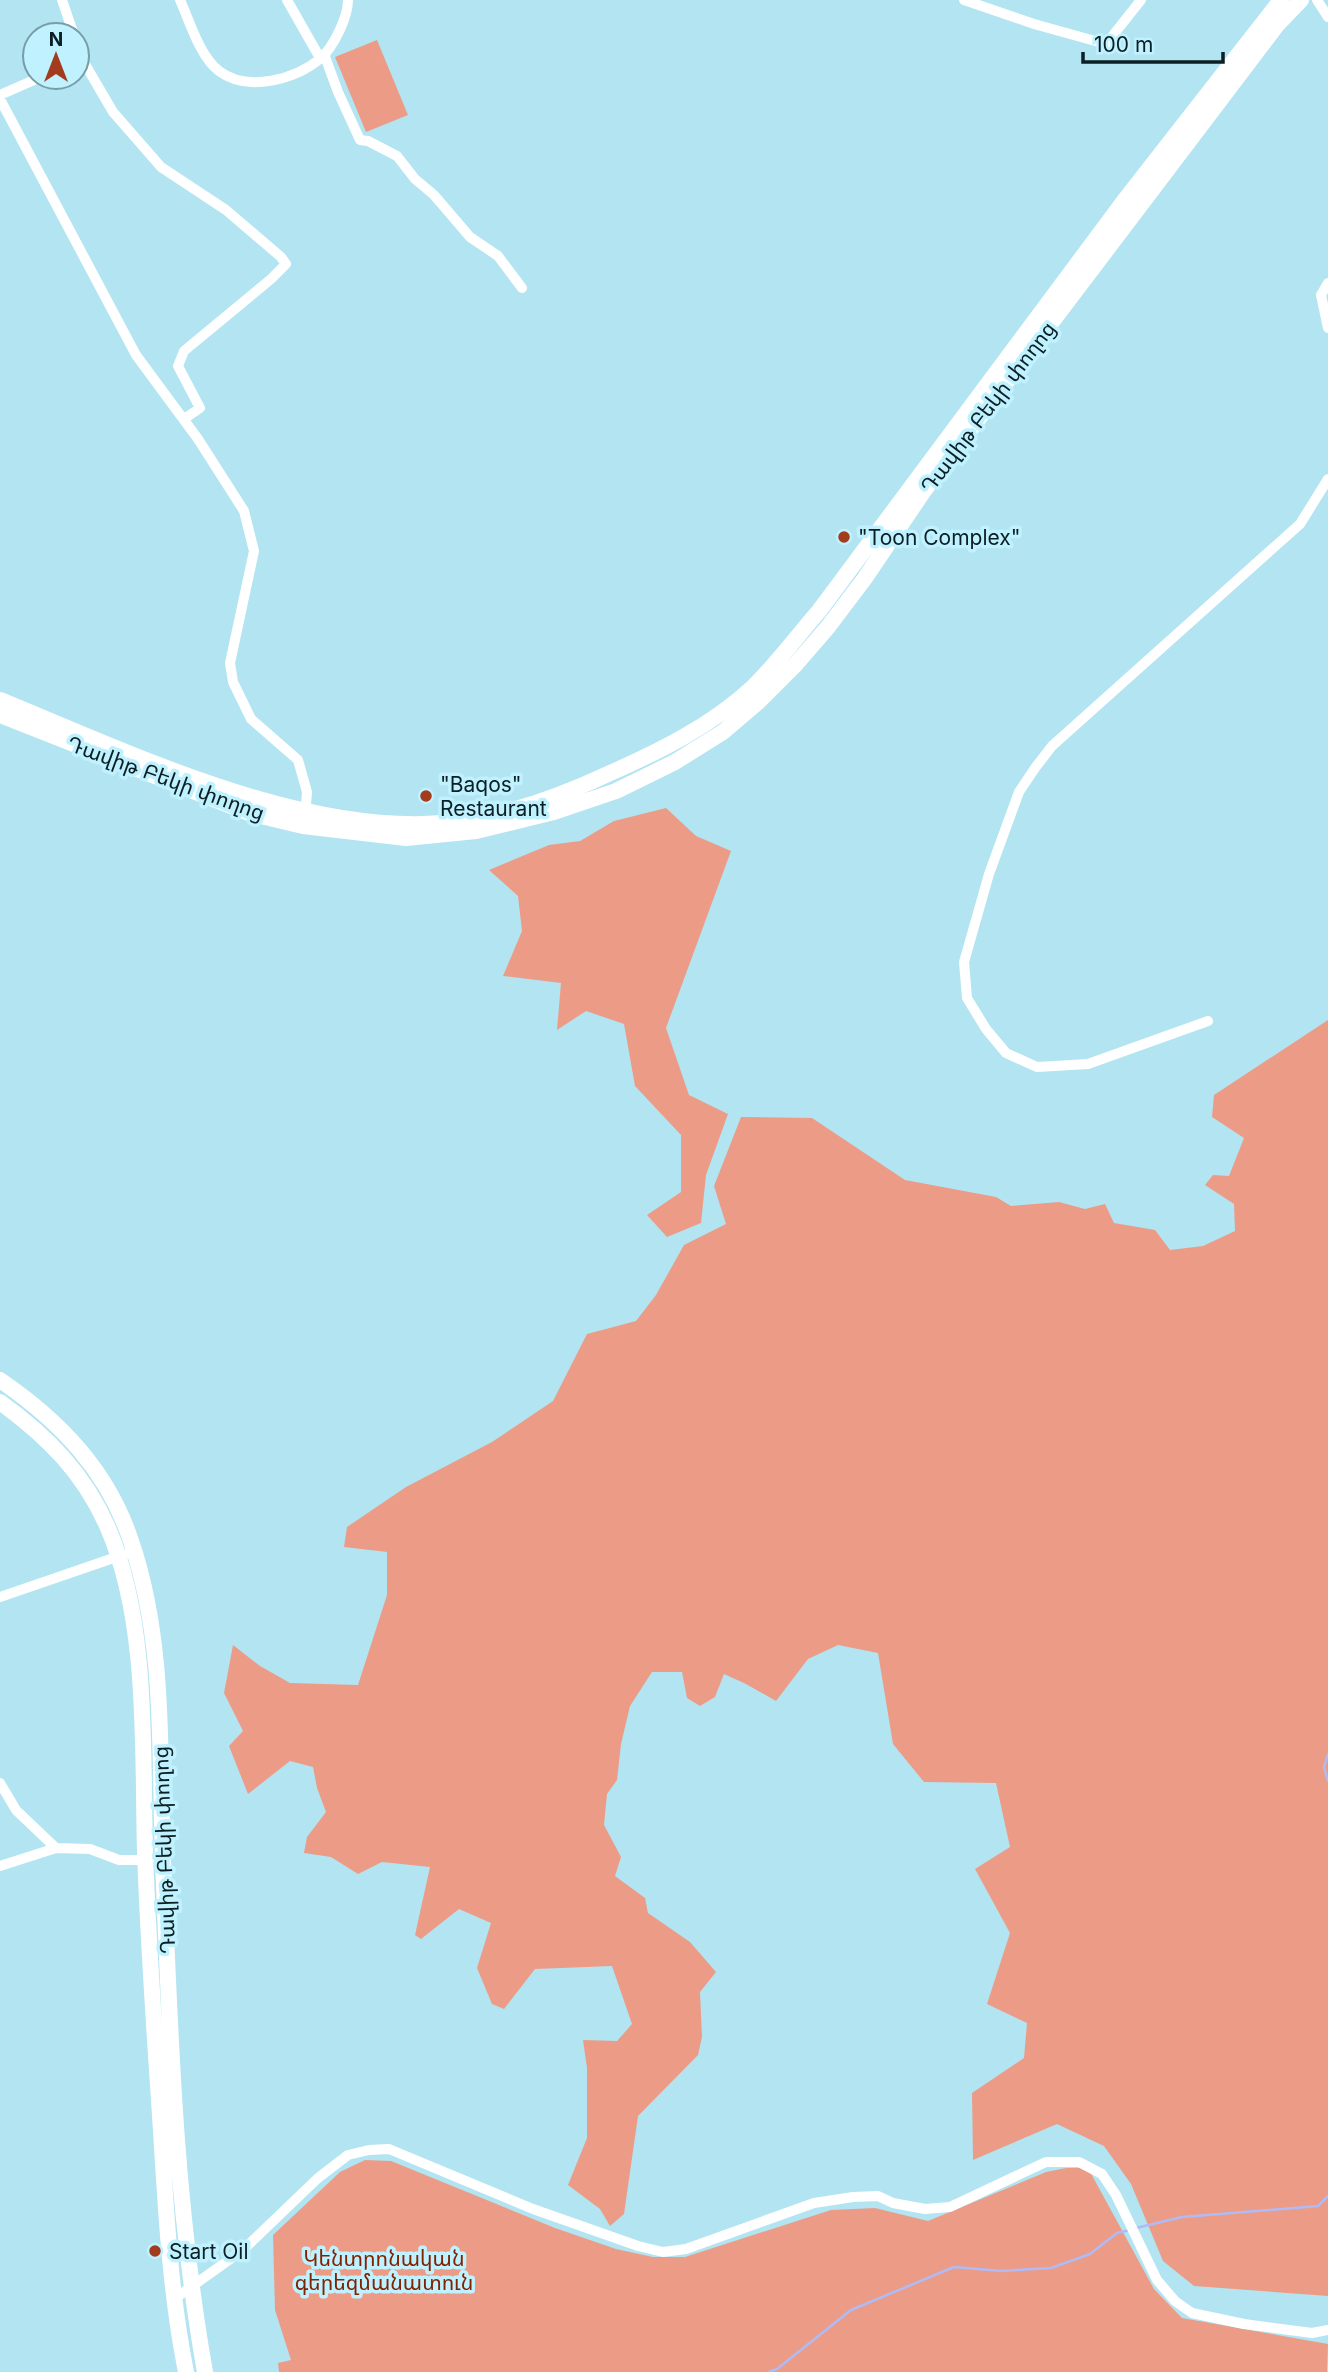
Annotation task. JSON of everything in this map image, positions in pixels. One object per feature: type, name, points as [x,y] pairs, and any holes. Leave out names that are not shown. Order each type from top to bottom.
[{"type":"main road","name":"Դավիթ Բեկի փողոց","points":[[1044,320],[1124,201],[1281,0]]},
{"type":"main road","name":"Դավիթ Բեկի փողոց","points":[[0,700],[305,818],[340,817],[400,823],[467,820],[551,799],[665,749],[722,712],[772,667],[850,567],[911,497],[1044,320],[1277,26],[1301,0]]},
{"type":"main road","name":"Դավիթ Բեկի փողոց","points":[[0,715],[249,813],[305,818],[406,838],[476,831],[525,821],[616,791],[685,756],[737,720],[796,664],[865,578],[911,497]]},
{"type":"main road","points":[[850,567],[849,579],[854,583],[865,578]]},
{"type":"main road","name":"Դավիթ Բեկի փողոց","points":[[0,1380],[58,1426],[92,1464],[112,1496],[134,1551],[151,1616],[156,1660],[177,2122],[187,2262],[205,2372]]},
{"type":"main road","name":"Դավիթ Բեկի փողոց","points":[[0,1402],[47,1439],[84,1482],[109,1530],[131,1606],[136,1637],[150,1963],[174,2299],[186,2372]]},
{"type":"street","points":[[62,0],[69,21]]},
{"type":"street","points":[[180,0],[200,47],[219,71],[241,82],[262,82],[296,74],[322,56],[342,28],[348,0]]},
{"type":"street","points":[[287,0],[322,56],[360,140],[368,141],[397,156],[470,237],[498,256],[522,288]]},
{"type":"street","points":[[964,0],[1034,24],[1106,44],[1141,0]]},
{"type":"street","points":[[1317,0],[1328,17]]},
{"type":"street","points":[[91,78],[113,112],[161,167],[226,210],[286,264],[184,351],[178,366],[200,408],[184,419]]},
{"type":"street","points":[[21,87],[0,97],[136,355],[184,419],[244,511],[254,551],[230,663],[233,682],[251,719],[298,760],[307,792],[305,818]]},
{"type":"street","points":[[1328,283],[1321,295],[1328,328]]},
{"type":"street","points":[[1208,1021],[1088,1064],[1037,1067],[1006,1053],[986,1029],[967,998],[964,962],[993,863],[1020,792],[1035,768],[1052,746],[1300,524],[1328,479]]},
{"type":"street","points":[[0,1597],[134,1551]]},
{"type":"street","points":[[0,1783],[16,1810],[56,1848]]},
{"type":"street","points":[[0,1866],[56,1848],[90,1849],[119,1860],[163,1859]]},
{"type":"street","points":[[174,2299],[243,2250],[318,2178],[348,2155],[369,2150],[389,2149],[533,2209],[638,2246],[663,2252],[686,2249],[814,2203],[878,2196],[893,2203],[925,2209],[950,2207],[1046,2162],[1079,2162],[1102,2174],[1116,2195],[1157,2280],[1175,2301],[1192,2313],[1271,2328],[1312,2333],[1328,2330]]},
{"type":"green space","points":[[377,40],[408,115],[366,132],[335,57]]},
{"type":"green space","points":[[666,808],[696,836],[731,851],[666,1028],[689,1095],[728,1114],[706,1175],[701,1223],[667,1237],[647,1215],[681,1192],[681,1135],[635,1086],[624,1024],[586,1011],[557,1030],[561,983],[503,976],[522,931],[518,896],[489,870],[549,845],[580,841],[614,821]]},
{"type":"green space","points":[[1328,1020],[1328,2296],[1194,2286],[1163,2261],[1131,2184],[1104,2146],[1057,2124],[973,2160],[972,2093],[1024,2058],[1027,2023],[987,2004],[1010,1933],[975,1869],[1010,1847],[996,1783],[924,1782],[893,1744],[878,1653],[838,1645],[808,1659],[776,1701],[724,1674],[715,1697],[700,1706],[687,1698],[682,1672],[652,1672],[630,1706],[621,1744],[617,1780],[607,1794],[604,1825],[621,1857],[615,1876],[645,1898],[648,1913],[690,1942],[716,1972],[700,1992],[702,2037],[698,2055],[638,2116],[624,2214],[610,2226],[600,2209],[568,2185],[587,2138],[587,2068],[583,2040],[617,2041],[632,2024],[612,1966],[535,1969],[504,2009],[492,2004],[477,1968],[491,1923],[459,1909],[421,1939],[415,1935],[430,1867],[382,1862],[358,1874],[331,1857],[304,1853],[307,1837],[326,1812],[313,1767],[290,1761],[248,1794],[229,1746],[243,1731],[224,1693],[233,1645],[260,1666],[290,1683],[358,1685],[387,1595],[387,1552],[344,1547],[347,1527],[406,1487],[492,1442],[553,1401],[587,1334],[636,1321],[656,1295],[684,1245],[726,1224],[714,1186],[741,1117],[812,1118],[905,1180],[996,1197],[1011,1206],[1059,1202],[1085,1209],[1105,1204],[1114,1223],[1155,1230],[1170,1250],[1203,1246],[1235,1231],[1234,1204],[1205,1185],[1213,1175],[1229,1176],[1244,1138],[1212,1117],[1214,1095]]},
{"type":"green space","name":"Կենտրոնական գերեզմանատուն","points":[[365,2160],[391,2161],[555,2228],[616,2249],[653,2257],[685,2257],[831,2210],[875,2208],[928,2221],[1046,2172],[1088,2168],[1154,2289],[1182,2318],[1328,2344],[1327,2372],[279,2372],[278,2363],[291,2360],[275,2310],[273,2235],[340,2172]]},
{"type":"waterway","points":[[1328,1754],[1324,1767],[1328,1781]]},
{"type":"waterway","points":[[1136,2228],[1182,2217],[1318,2206],[1328,2196]]},
{"type":"waterway","points":[[769,2372],[777,2369],[851,2310],[954,2267],[1001,2271],[1051,2268],[1090,2254],[1117,2233],[1130,2230]]},
{"type":"place","name":"\"Toon Complex\"","points":[[844,537]]},
{"type":"place","name":"\"Baqos\" Restaurant","points":[[426,796]]},
{"type":"place","name":"Start Oil","points":[[155,2251]]}]
